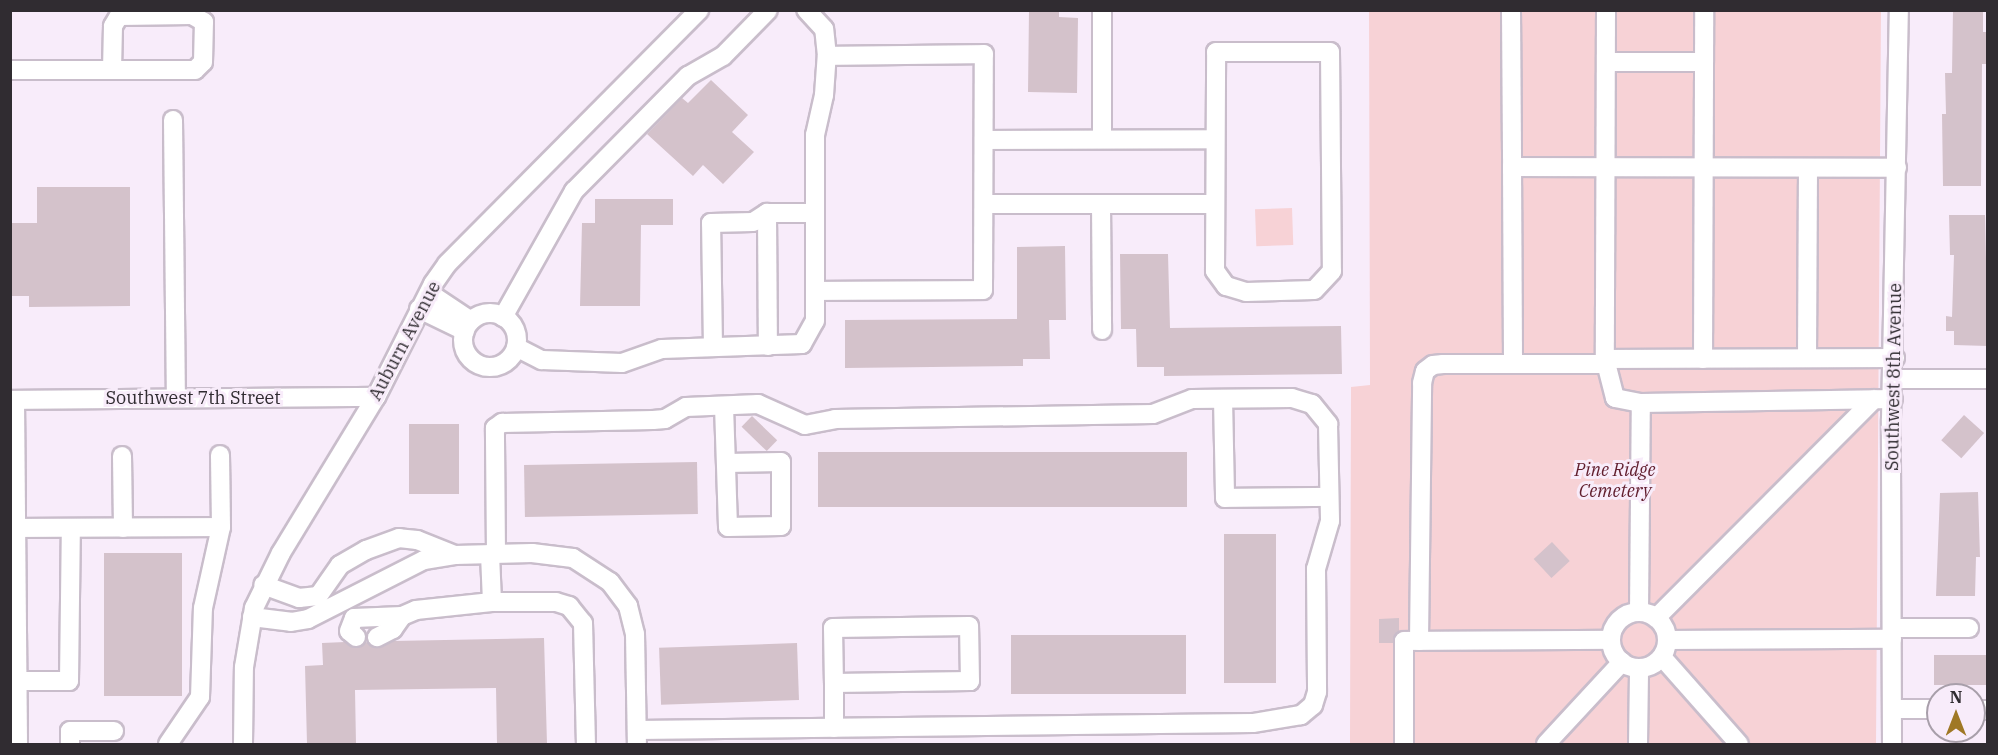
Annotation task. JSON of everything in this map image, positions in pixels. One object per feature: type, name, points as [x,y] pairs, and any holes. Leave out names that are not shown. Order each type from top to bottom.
[{"type":"street","name":"Auburn Avenue","points":[[243,744],[244,667],[252,617],[263,585],[376,397],[424,301],[447,264],[699,10]]},
{"type":"street","points":[[503,317],[574,191],[688,76],[723,56],[768,10]]},
{"type":"street","points":[[516,347],[542,360],[622,363],[662,349],[802,344],[815,321],[815,135],[824,95],[827,56],[824,29],[806,10]]},
{"type":"street","points":[[1102,10],[1102,139]]},
{"type":"street","points":[[1512,10],[1513,364]]},
{"type":"street","points":[[1606,10],[1605,362],[1615,398],[1641,403],[1893,399]]},
{"type":"street","points":[[1703,358],[1704,10]]},
{"type":"street","name":"Southwest 8th Avenue","points":[[1892,744],[1893,399],[1899,10]]},
{"type":"street","points":[[10,70],[112,70],[195,70],[203,62],[204,22],[192,15],[119,16],[113,26],[112,70]]},
{"type":"street","points":[[1216,52],[1330,52],[1332,271],[1322,285],[1314,290],[1246,292],[1226,286],[1215,271],[1214,204],[1216,52]]},
{"type":"street","points":[[815,291],[983,290],[984,54],[827,56]]},
{"type":"street","points":[[1606,62],[1704,62]]},
{"type":"street","points":[[174,120],[176,398]]},
{"type":"street","points":[[984,140],[1215,139]]},
{"type":"street","points":[[1512,167],[1897,168]]},
{"type":"street","points":[[1807,358],[1808,168]]},
{"type":"street","points":[[984,204],[1214,204]]},
{"type":"street","points":[[1101,204],[1102,330]]},
{"type":"street","points":[[713,347],[711,223],[753,222],[767,213],[815,213]]},
{"type":"street","points":[[767,213],[768,346]]},
{"type":"street","points":[[424,301],[468,326]]},
{"type":"street","points":[[486,314],[503,317],[514,329],[516,347],[502,364],[477,364],[466,352],[468,326],[486,314]]},
{"type":"street","points":[[1419,641],[1422,383],[1425,371],[1433,365],[1703,358],[1895,358]]},
{"type":"street","points":[[1894,379],[1988,379]]},
{"type":"street","name":"Southwest 7th Street","points":[[13,400],[376,397]]},
{"type":"street","points":[[252,617],[291,622],[308,619],[424,560],[455,555],[493,554],[573,558],[610,582],[628,606],[635,634],[637,737],[834,728],[1253,723],[1301,715],[1313,705],[1317,692],[1316,569],[1328,537],[1328,424],[1312,404],[1292,398],[1192,399],[1153,414],[835,419],[806,425],[758,404],[686,407],[665,419],[653,420],[501,423],[495,428],[493,554],[492,602]]},
{"type":"street","points":[[1222,399],[1225,498],[1329,497]]},
{"type":"street","points":[[1611,640],[1617,623],[1648,615],[1874,399]]},
{"type":"street","points":[[13,400],[18,744]]},
{"type":"street","points":[[1641,403],[1648,615],[1664,648],[1739,744]]},
{"type":"street","points":[[724,406],[728,527],[781,526],[781,462],[727,463]]},
{"type":"street","points":[[168,744],[200,697],[203,608],[221,527],[220,455]]},
{"type":"street","points":[[122,456],[123,528]]},
{"type":"street","points":[[16,528],[221,527]]},
{"type":"street","points":[[17,681],[69,681],[71,528]]},
{"type":"street","points":[[263,585],[299,598],[318,596],[340,565],[366,550],[399,538],[417,540],[455,555]]},
{"type":"street","points":[[356,637],[348,626],[354,618],[402,616],[416,610],[492,602],[556,602],[578,614],[585,633],[586,744]]},
{"type":"street","points":[[377,637],[393,629],[402,616]]},
{"type":"street","points":[[834,683],[970,681],[969,626],[833,628],[834,728]]},
{"type":"street","points":[[1546,744],[1630,665],[1664,648],[1970,628]]},
{"type":"street","points":[[1404,744],[1404,641],[1611,640]]},
{"type":"street","points":[[1611,640],[1630,665],[1638,744]]},
{"type":"street","points":[[1892,710],[1926,710]]},
{"type":"street","points":[[70,744],[70,731],[114,731]]},
{"type":"green space","name":"Pine Ridge Cemetery","points":[[1369,11],[1881,11],[1876,744],[1350,744],[1351,387],[1370,385]]},
{"type":"green space","points":[[1292,208],[1293,245],[1256,246],[1255,209]]},
{"type":"building","points":[[1029,10],[1059,10],[1059,17],[1078,18],[1077,93],[1028,92]]},
{"type":"building","points":[[1953,10],[1983,10],[1983,32],[1988,32],[1988,64],[1982,64],[1981,186],[1943,186],[1942,114],[1946,114],[1945,73],[1952,73]]},
{"type":"building","points":[[711,80],[748,115],[732,132],[754,152],[723,184],[703,165],[693,176],[647,134],[682,98],[688,103]]},
{"type":"building","points":[[37,187],[130,187],[130,306],[29,307],[29,296],[10,296],[10,223],[37,223]]},
{"type":"building","points":[[595,199],[673,199],[673,225],[641,225],[640,306],[580,306],[582,223],[595,223]]},
{"type":"building","points":[[1949,215],[1985,215],[1988,346],[1954,345],[1954,331],[1946,331],[1946,316],[1952,317],[1954,255],[1950,255]]},
{"type":"building","points":[[1065,246],[1066,320],[1049,320],[1050,359],[1023,359],[1023,366],[845,368],[845,320],[1017,319],[1017,247]]},
{"type":"building","points":[[1120,254],[1168,254],[1170,328],[1341,326],[1342,374],[1164,376],[1164,367],[1137,367],[1136,329],[1121,329]]},
{"type":"building","points":[[1964,415],[1984,433],[1961,458],[1941,440]]},
{"type":"building","points":[[752,416],[777,440],[767,451],[742,427]]},
{"type":"building","points":[[409,424],[459,424],[459,494],[409,494]]},
{"type":"building","points":[[818,452],[1187,452],[1187,507],[818,507]]},
{"type":"building","points":[[697,462],[698,514],[525,517],[524,465]]},
{"type":"building","points":[[1978,492],[1980,557],[1976,557],[1975,596],[1936,596],[1940,493]]},
{"type":"building","points":[[1224,534],[1276,534],[1276,683],[1224,683]]},
{"type":"building","points":[[1552,542],[1570,561],[1551,578],[1534,559]]},
{"type":"building","points":[[104,553],[182,553],[182,696],[104,696]]},
{"type":"building","points":[[1399,618],[1399,631],[1393,643],[1379,643],[1379,619]]},
{"type":"building","points":[[1011,635],[1186,635],[1186,694],[1011,694]]},
{"type":"building","points":[[544,638],[547,744],[497,744],[496,688],[355,690],[356,744],[307,744],[305,666],[323,665],[322,643],[345,642],[355,648],[367,642],[377,648],[393,641]]},
{"type":"building","points":[[797,643],[799,700],[661,705],[659,648]]},
{"type":"building","points":[[1934,655],[1988,655],[1988,685],[1986,683],[1934,683]]}]
